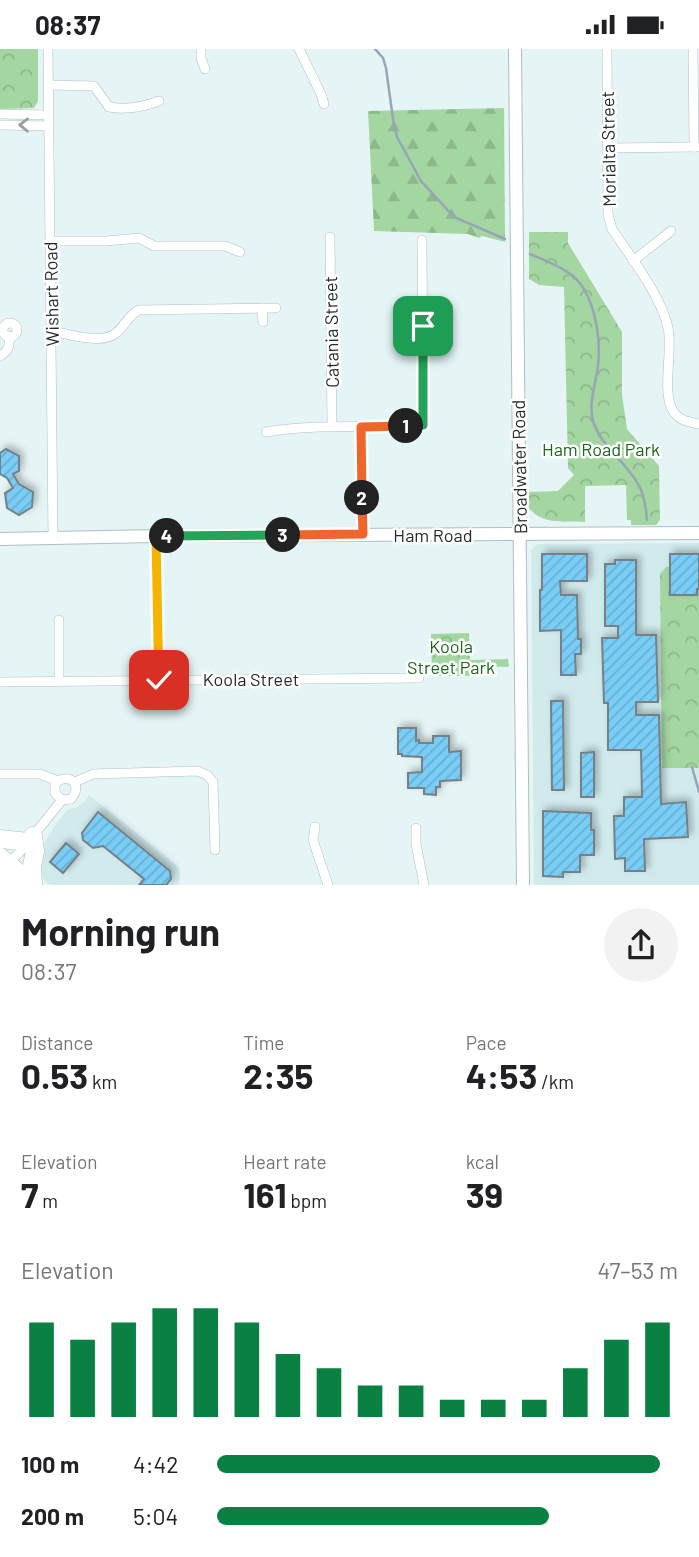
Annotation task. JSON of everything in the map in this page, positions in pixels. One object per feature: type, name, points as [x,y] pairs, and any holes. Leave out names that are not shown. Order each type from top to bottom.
[{"type":"highway","points":[[0,839],[31,839],[35,851],[32,866],[33,885]]},
{"type":"highway","points":[[2,867],[33,885]]},
{"type":"highway","points":[[2,867],[12,885]]},
{"type":"main road","name":"Broadwater Road","points":[[516,49],[523,885]]},
{"type":"main road","name":"Ham Road","points":[[0,539],[699,533]]},
{"type":"street","name":"Wishart Road","points":[[48,49],[52,538]]},
{"type":"street","points":[[201,49],[205,69]]},
{"type":"street","points":[[299,49],[324,104]]},
{"type":"street","name":"Morialta Street","points":[[607,49],[608,214],[612,229],[664,310],[669,331],[668,394],[671,408],[685,422],[699,424]]},
{"type":"street","points":[[608,148],[696,147],[693,49]]},
{"type":"street","points":[[48,85],[94,86],[109,107],[143,107],[159,101]]},
{"type":"street","points":[[0,114],[49,115]]},
{"type":"street","points":[[0,125],[49,126]]},
{"type":"street","points":[[633,261],[671,232]]},
{"type":"street","name":"Catania Street","points":[[330,237],[332,426]]},
{"type":"street","points":[[50,241],[139,238],[153,246],[225,246],[240,252]]},
{"type":"street","points":[[266,432],[332,426],[423,425],[422,240]]},
{"type":"street","points":[[262,308],[263,322]]},
{"type":"street","points":[[51,331],[103,339],[116,334],[131,314],[139,310],[276,308]]},
{"type":"street","points":[[0,356],[9,347],[9,336],[15,334],[16,327],[2,322]]},
{"type":"street","points":[[361,427],[363,534]]},
{"type":"street","points":[[156,536],[159,680]]},
{"type":"street","points":[[59,681],[60,620]]},
{"type":"street","name":"Koola Street","points":[[0,682],[419,678]]},
{"type":"street","points":[[75,782],[93,774],[198,771],[207,775],[213,782],[215,850]]},
{"type":"street","points":[[0,775],[40,774],[58,781],[67,778],[75,782],[77,787],[74,796],[62,800],[55,793],[58,781]]},
{"type":"street","points":[[2,867],[31,839],[62,800]]},
{"type":"street","points":[[315,827],[313,840],[328,885]]},
{"type":"street","points":[[416,828],[416,844],[424,885]]},
{"type":"shaded area","points":[[699,543],[699,885],[534,885],[531,550],[535,545],[541,544]]},
{"type":"shaded area","points":[[89,795],[179,867],[178,885],[50,885],[40,876],[37,864],[43,845],[68,809],[76,808]]},
{"type":"green space","points":[[0,49],[38,49],[38,101],[34,108],[0,109]]},
{"type":"green space","points":[[504,108],[505,242],[468,234],[374,231],[368,111]]},
{"type":"green space","name":"Ham Road Park","points":[[529,232],[568,232],[568,243],[622,332],[622,395],[627,429],[659,466],[660,520],[656,525],[631,525],[631,520],[627,520],[626,485],[585,486],[585,522],[547,520],[529,508],[529,492],[558,491],[574,475],[568,468],[564,287],[539,285],[529,279]]},
{"type":"green space","points":[[699,566],[699,768],[662,768],[660,574],[666,567]]},
{"type":"green space","name":"Koola Street Park","points":[[469,633],[470,660],[508,659],[509,667],[469,666],[469,676],[432,676],[431,634]]},
{"type":"building","points":[[6,449],[19,456],[19,471],[13,474],[19,484],[33,492],[32,507],[19,515],[7,508],[5,493],[13,488],[7,478],[0,474],[0,453]]},
{"type":"building","points":[[542,554],[587,554],[587,581],[560,581],[561,595],[577,595],[581,654],[575,654],[576,675],[561,675],[561,630],[540,631]]},
{"type":"building","points":[[670,554],[699,554],[697,595],[670,595]]},
{"type":"building","points":[[615,560],[636,560],[636,635],[656,635],[658,702],[636,702],[636,715],[659,715],[661,804],[686,802],[688,837],[644,839],[645,871],[625,871],[625,858],[615,859],[614,816],[624,816],[624,797],[642,797],[641,750],[608,750],[608,703],[604,703],[602,638],[618,638],[618,626],[605,626],[605,564],[615,564]]},
{"type":"building","points":[[551,701],[563,701],[564,790],[552,790]]},
{"type":"building","points":[[398,728],[416,728],[416,741],[419,740],[419,743],[433,743],[433,736],[449,736],[449,752],[461,751],[461,780],[440,781],[440,787],[436,787],[436,795],[424,794],[424,788],[408,788],[408,773],[422,772],[422,757],[398,754]]},
{"type":"building","points":[[594,752],[594,797],[581,797],[581,753]]},
{"type":"building","points":[[543,811],[591,813],[594,855],[580,855],[580,872],[563,872],[563,877],[543,876]]},
{"type":"building","points":[[98,812],[170,871],[171,879],[166,885],[139,885],[144,879],[103,846],[93,848],[83,840],[82,833]]},
{"type":"building","points":[[66,843],[79,854],[63,873],[50,862]]},
{"type":"waterway","points":[[375,49],[383,58],[386,68],[397,137],[421,181],[454,217],[505,239]]},
{"type":"waterway","points":[[530,254],[568,272],[587,294],[595,318],[598,343],[592,417],[598,433],[640,488],[647,520]]},
{"type":"waterway","points":[[692,767],[699,792]]},
{"type":"route","points":[[159,680],[156,536],[363,534],[361,427],[423,425],[423,326]]}]
